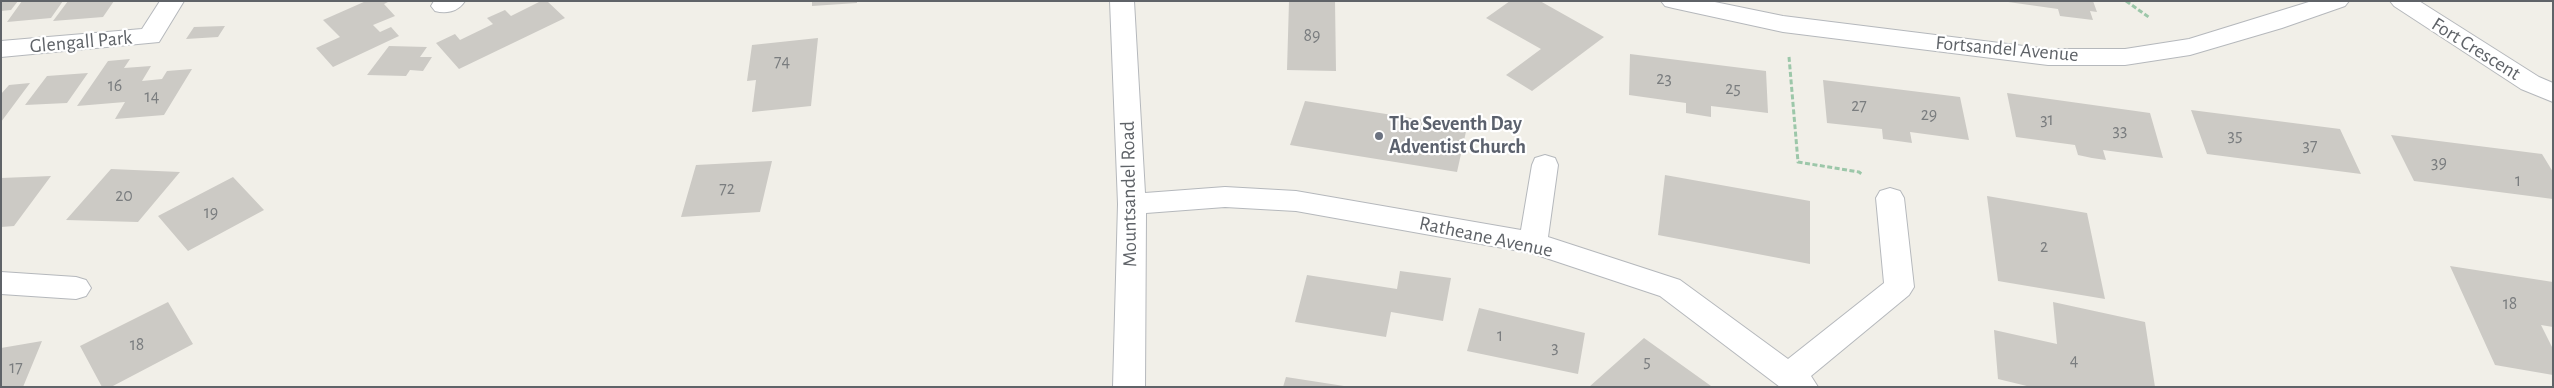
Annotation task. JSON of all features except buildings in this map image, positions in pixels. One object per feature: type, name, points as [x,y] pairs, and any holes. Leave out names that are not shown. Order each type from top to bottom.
[{"type":"street","name":"Glengall Park","points":[[1,49],[150,36],[172,1]]},
{"type":"street","name":"Mountsandel Road","points":[[1122,1],[1132,204],[1129,387]]},
{"type":"street","name":"Fortsandel Avenue","points":[[1673,1],[1783,24],[2048,57],[2125,57],[2190,47],[2273,23],[2337,1]]},
{"type":"street","name":"Fort Crescent","points":[[2402,1],[2530,83],[2553,93]]},
{"type":"street","points":[[1533,243],[1545,165]]},
{"type":"street","name":"Ratheane Avenue","points":[[1132,204],[1225,197],[1296,201],[1533,243],[1670,288],[1796,381]]},
{"type":"street","points":[[1796,381],[1899,287],[1890,198]]},
{"type":"street","points":[[1,283],[76,288]]},
{"type":"path","points":[[1783,24],[1788,46],[1798,162],[1858,172],[1890,198]]},
{"type":"place","name":"The Seventh Day Adventist Church","points":[[1379,136]]}]
